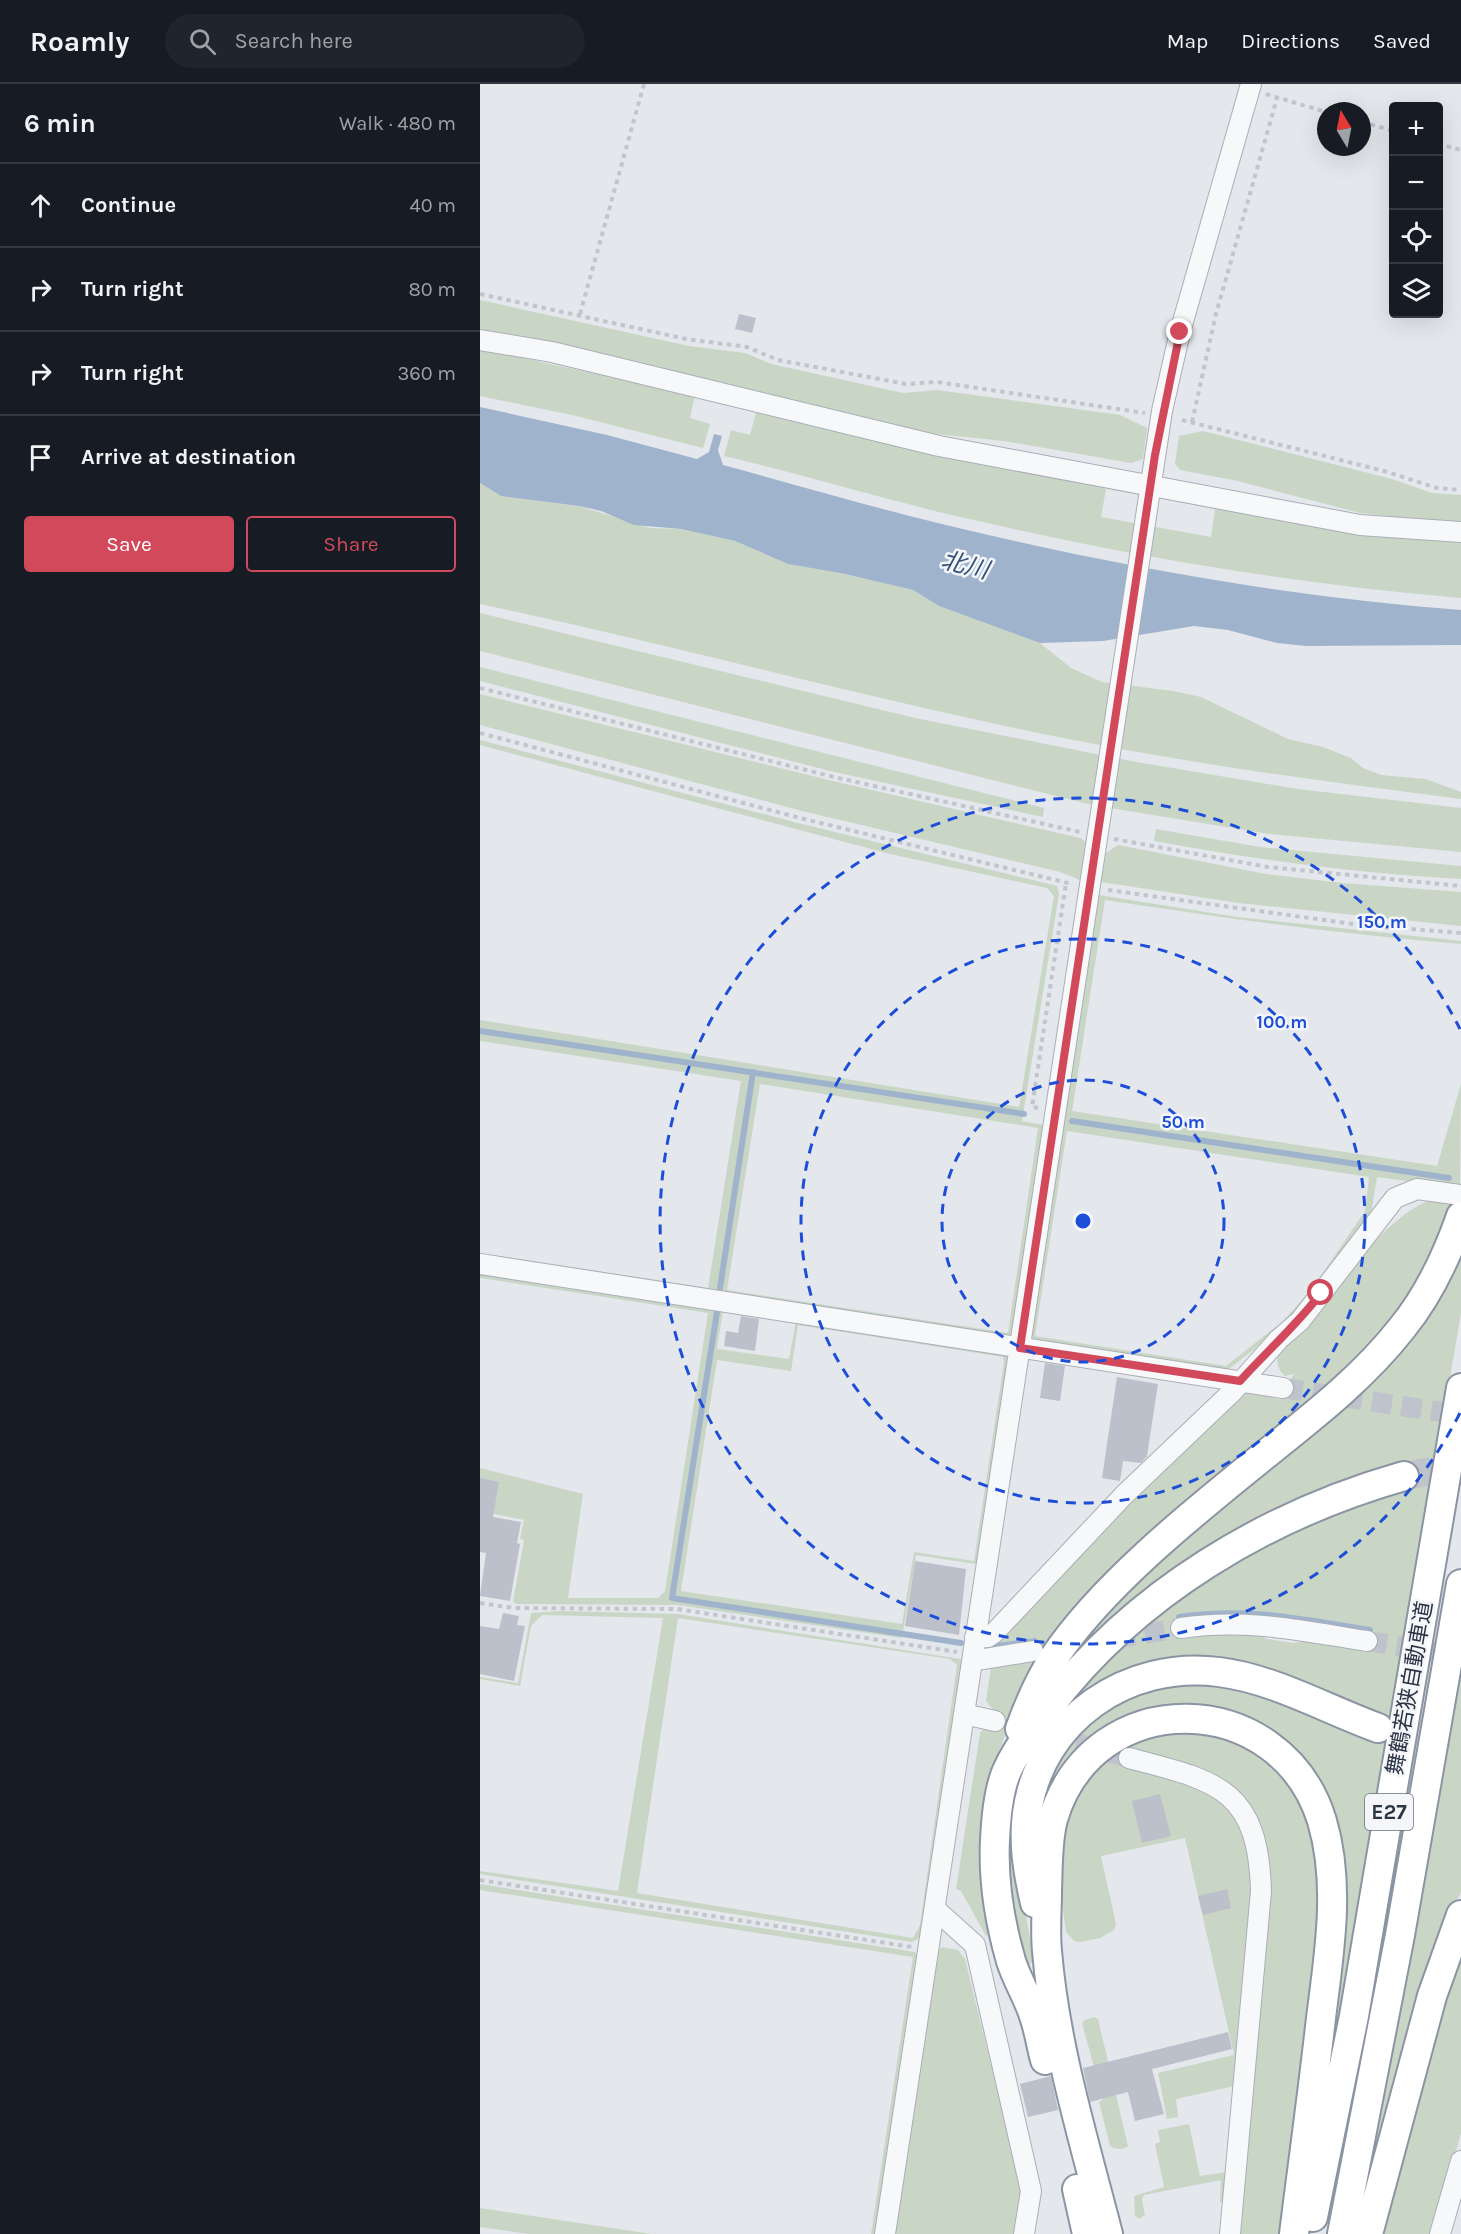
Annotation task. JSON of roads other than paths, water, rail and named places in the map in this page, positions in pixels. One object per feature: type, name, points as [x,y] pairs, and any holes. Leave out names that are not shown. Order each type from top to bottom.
[{"type":"highway","points":[[1087,2234],[1034,2016],[1011,1963],[1003,1926],[995,1867],[995,1841],[1005,1774],[1030,1700],[1053,1660],[1101,1600],[1155,1549],[1347,1387],[1379,1356],[1403,1328],[1427,1292],[1453,1240],[1461,1216]]},
{"type":"highway","name":"舞鶴若狭自動車道","points":[[1310,2234],[1354,2016],[1461,1388]]},
{"type":"highway","points":[[1005,1774],[1022,1743],[1079,1671],[1125,1626],[1183,1580],[1240,1543],[1291,1517],[1337,1497],[1404,1476]]},
{"type":"highway","name":"舞鶴若狭自動車道","points":[[1342,2234],[1400,1935],[1461,1584]]},
{"type":"highway","points":[[1107,2234],[1057,2033],[1046,1949],[1025,1848],[1027,1813],[1037,1772],[1047,1753],[1075,1717],[1093,1702],[1114,1689],[1154,1674],[1175,1670],[1220,1672],[1274,1687],[1378,1728]]},
{"type":"highway","points":[[1046,1949],[1048,1847],[1053,1819],[1063,1793],[1075,1775],[1100,1748],[1116,1737],[1141,1726],[1171,1718],[1192,1717],[1211,1719],[1247,1731],[1262,1739],[1287,1760],[1308,1790],[1322,1821],[1329,1855],[1332,1893],[1328,1959],[1294,2234]]},
{"type":"highway","points":[[1368,2234],[1432,1996],[1461,1915]]},
{"type":"street","points":[[885,2234],[1162,411],[1180,332],[1250,87]]},
{"type":"street","points":[[480,340],[552,352],[1150,495],[1360,525],[1461,532]]},
{"type":"street","points":[[973,1651],[994,1633],[1124,1495],[1232,1392],[1279,1339],[1300,1320],[1346,1257],[1383,1217],[1395,1198],[1417,1189],[1461,1195]]},
{"type":"street","points":[[480,1264],[1284,1388]]},
{"type":"street","points":[[1181,1628],[1208,1623],[1259,1623],[1367,1641]]},
{"type":"street","points":[[973,1651],[1033,1651]]},
{"type":"street","points":[[964,1714],[995,1721]]},
{"type":"street","points":[[1129,1758],[1196,1776],[1216,1785],[1233,1798],[1245,1814],[1259,1855],[1261,1891],[1230,2234]]},
{"type":"street","points":[[936,1909],[975,1945],[1031,2191],[1024,2234]]},
{"type":"street","points":[[1440,2234],[1461,2161]]},
{"type":"water","name":"北川","points":[[480,407],[607,435],[697,459],[709,452],[714,434],[722,436],[718,450],[723,465],[918,518],[1073,554],[1267,588],[1461,610],[1461,645],[1306,646],[1277,643],[1228,630],[1194,626],[1103,641],[1040,643],[939,606],[913,590],[845,574],[788,564],[735,541],[681,529],[634,525],[601,511],[579,506],[501,496],[480,483]]},
{"type":"waterway","points":[[480,1031],[1024,1114]]},
{"type":"waterway","points":[[720,1288],[753,1072]]},
{"type":"waterway","points":[[1072,1121],[1449,1178]]},
{"type":"waterway","points":[[717,1312],[672,1598],[961,1643]]},
{"type":"waterway","points":[[1179,1617],[1204,1614],[1252,1614],[1298,1618],[1370,1630]]},
{"type":"waterway","points":[[997,1646],[1035,1641]]},
{"type":"tunnel","points":[[1283,1388],[1461,1415]]},
{"type":"tunnel","points":[[1404,1476],[1461,1466]]},
{"type":"tunnel","points":[[1056,1648],[1181,1628]]},
{"type":"tunnel","points":[[1367,1641],[1459,1656]]},
{"type":"tunnel","points":[[1380,1729],[1410,1735],[1461,1733]]},
{"type":"tunnel","points":[[1047,1735],[1129,1758]]}]
